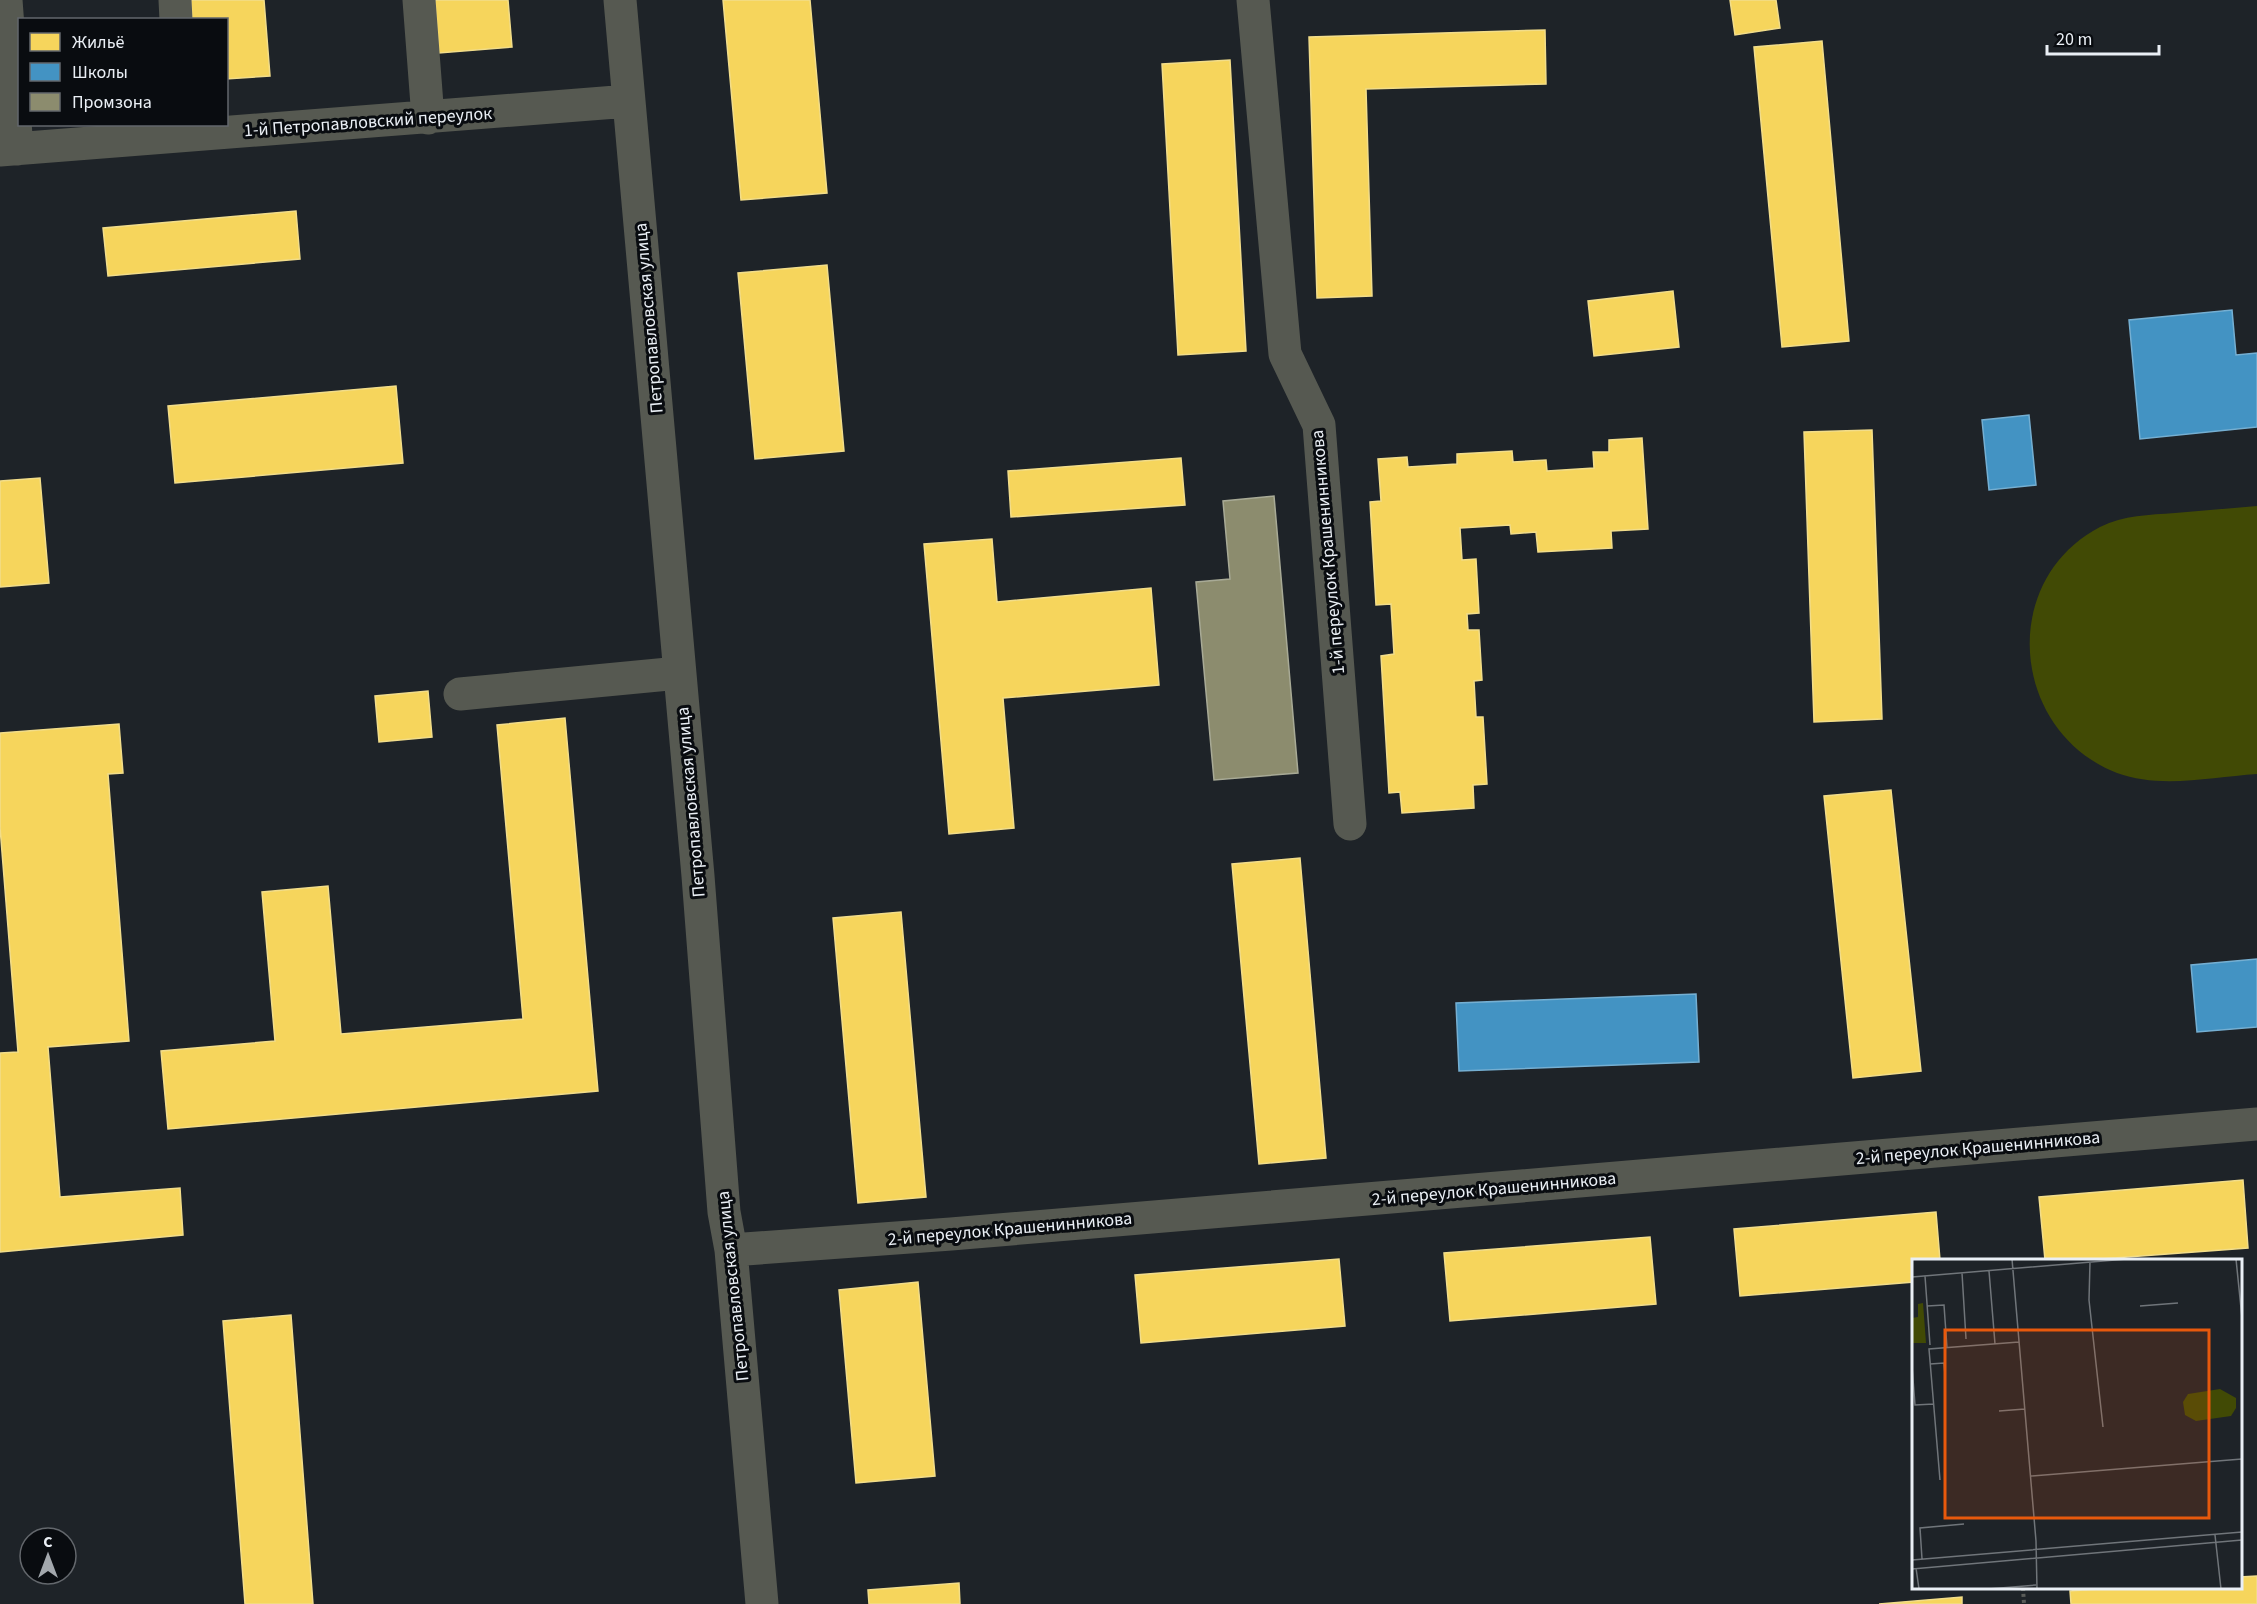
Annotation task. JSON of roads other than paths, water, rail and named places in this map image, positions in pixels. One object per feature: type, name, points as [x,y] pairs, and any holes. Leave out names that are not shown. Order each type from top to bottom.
[{"type":"street","points":[[6,0],[9,150]]},
{"type":"street","points":[[175,0],[176,18]]},
{"type":"street","points":[[419,0],[428,118]]},
{"type":"street","name":"Петропавловская улица","points":[[620,0],[680,673],[724,1212],[731,1250],[762,1604]]},
{"type":"street","name":"1-й переулок Крашенинникова","points":[[1253,0],[1286,354],[1319,425],[1350,824]]},
{"type":"street","name":"1-й Петропавловский переулок","points":[[9,150],[629,101]]},
{"type":"street","points":[[460,694],[680,673]]},
{"type":"street","name":"2-й переулок Крашенинникова","points":[[731,1250],[986,1231],[2257,1124]]}]
